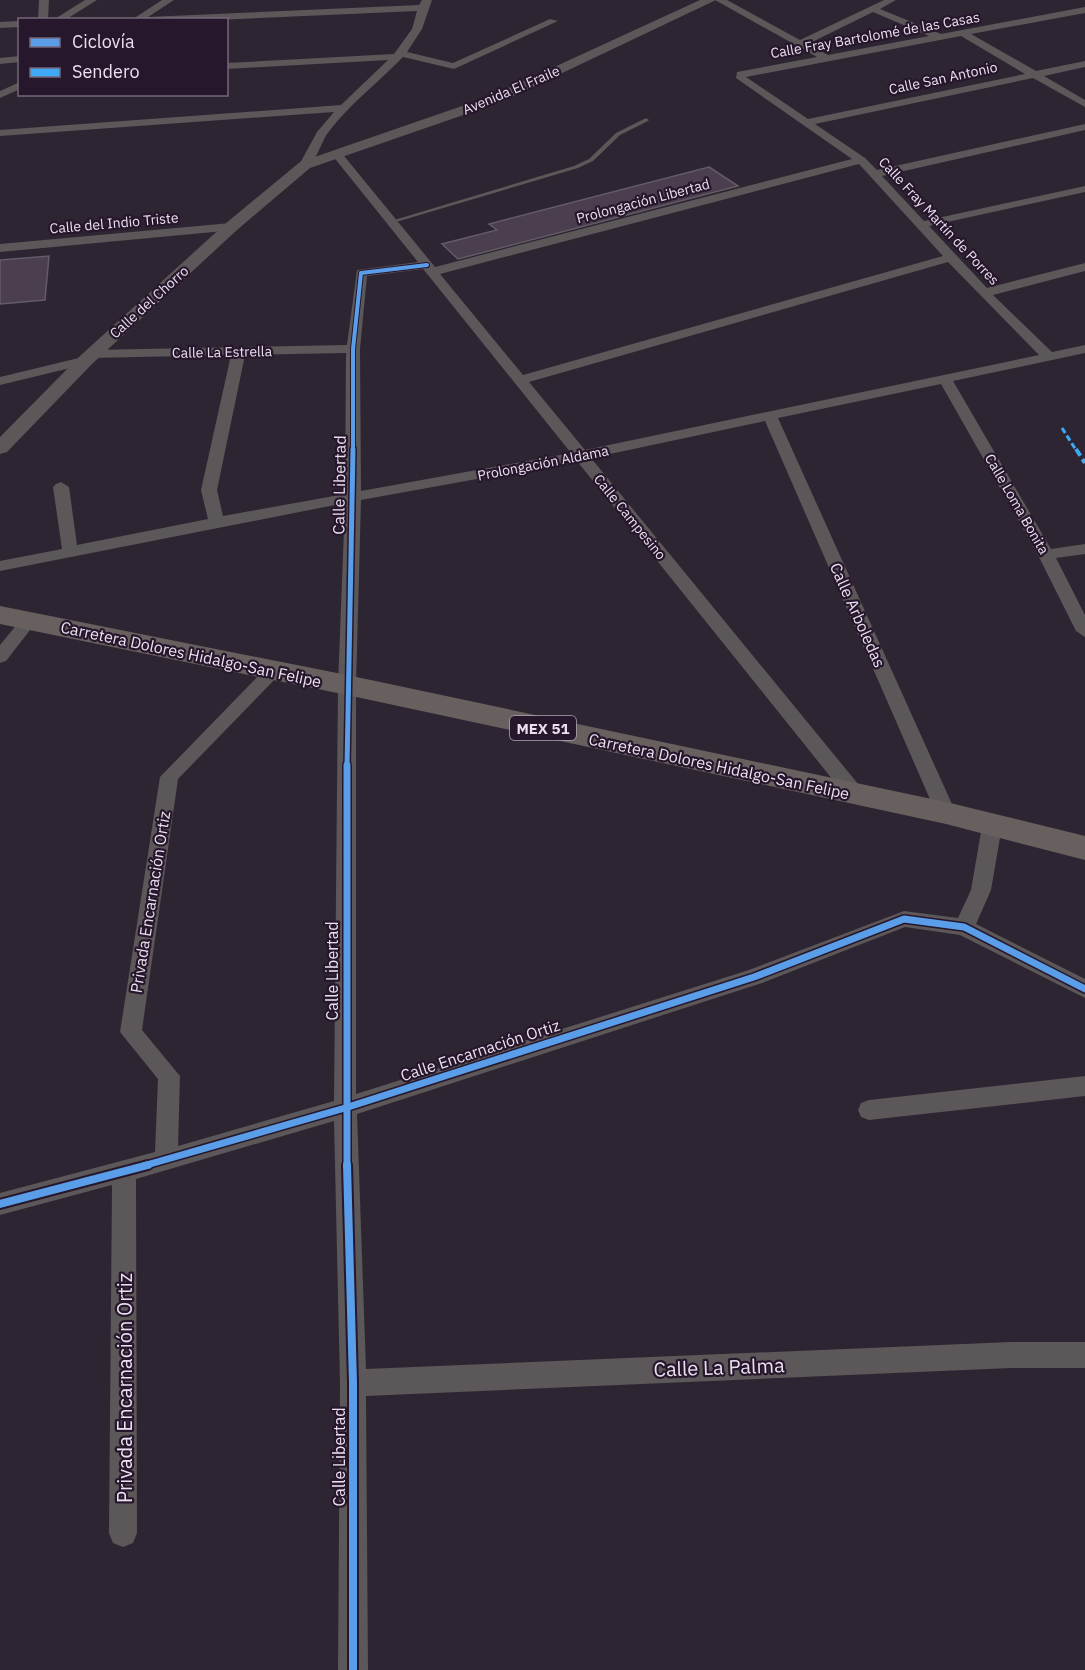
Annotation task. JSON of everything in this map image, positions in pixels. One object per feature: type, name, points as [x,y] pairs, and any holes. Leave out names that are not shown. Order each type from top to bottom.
[{"type":"main road","name":"Carretera Dolores Hidalgo-San Felipe","points":[[0,615],[347,685],[946,813],[1085,848]]},
{"type":"street","points":[[44,0],[44,18]]},
{"type":"street","points":[[60,18],[92,0]]},
{"type":"street","points":[[140,18],[170,0]]},
{"type":"street","name":"Avenida El Fraile","points":[[305,165],[336,153],[416,129],[496,99],[710,0]]},
{"type":"street","points":[[720,0],[828,59]]},
{"type":"street","points":[[802,43],[891,0]]},
{"type":"street","points":[[173,18],[424,4],[420,23],[398,55],[344,108],[312,147],[305,165]]},
{"type":"street","points":[[873,9],[942,38]]},
{"type":"street","name":"Calle Fray Bartolomé de las Casas","points":[[741,74],[1085,10]]},
{"type":"street","points":[[228,66],[398,55],[454,66],[553,21]]},
{"type":"street","points":[[0,25],[18,24]]},
{"type":"street","points":[[964,34],[1085,105]]},
{"type":"street","points":[[0,61],[18,59]]},
{"type":"street","name":"Calle San Antonio","points":[[808,122],[1085,64]]},
{"type":"street","name":"Calle Fray Martín de Porres","points":[[741,74],[741,78],[861,160],[924,224],[984,293],[1048,357]]},
{"type":"street","points":[[0,95],[18,86]]},
{"type":"street","points":[[0,133],[344,108]]},
{"type":"street","points":[[876,174],[1085,127]]},
{"type":"street","name":"Calle Campesino","points":[[336,153],[394,221],[580,456],[856,795]]},
{"type":"street","name":"Prolongación Libertad","points":[[361,273],[430,268],[861,160]]},
{"type":"street","name":"Calle del Chorro","points":[[0,448],[89,357],[231,227],[305,165]]},
{"type":"street","points":[[924,224],[1085,189]]},
{"type":"street","name":"Calle del Indio Triste","points":[[0,248],[231,227]]},
{"type":"street","points":[[521,380],[951,257]]},
{"type":"street","points":[[984,293],[1085,267]]},
{"type":"street","name":"Calle Libertad","points":[[353,1670],[353,1383],[345,1108],[347,685],[353,499],[352,348],[361,273]]},
{"type":"street","name":"Calle La Estrella","points":[[0,381],[89,357],[352,348]]},
{"type":"street","name":"Prolongación Aldama","points":[[0,566],[217,522],[580,456],[1085,349]]},
{"type":"street","points":[[217,522],[209,489],[240,352]]},
{"type":"street","name":"Calle Loma Bonita","points":[[945,379],[1046,555],[1085,631]]},
{"type":"street","name":"Calle Arboledas","points":[[770,417],[946,813]]},
{"type":"street","points":[[61,487],[70,552]]},
{"type":"street","points":[[1046,555],[1085,549]]},
{"type":"street","points":[[0,657],[29,621]]},
{"type":"street","name":"Privada Encarnación Ortiz","points":[[166,1160],[170,1076],[131,1032],[169,777],[273,671]]},
{"type":"street","points":[[992,826],[981,890],[964,927],[1085,989]]},
{"type":"street","name":"Calle Encarnación Ortiz","points":[[0,1204],[166,1160],[345,1108],[754,977],[904,920],[964,927]]},
{"type":"street","points":[[869,1110],[1085,1086]]},
{"type":"street","name":"Privada Encarnación Ortiz","points":[[123,1533],[124,1171]]},
{"type":"street","name":"Calle La Palma","points":[[353,1383],[987,1356],[1085,1355]]},
{"type":"lane","points":[[394,221],[576,167],[591,160],[618,134],[646,120]]},
{"type":"building","points":[[709,167],[738,186],[458,259],[442,244],[497,230],[489,224]]},
{"type":"building","points":[[49,256],[45,300],[0,304],[0,260]]},
{"type":"marked path","points":[[1062,428],[1085,463]]},
{"type":"cycle path","points":[[353,1670],[353,1383],[345,1108],[347,685],[353,499],[353,349],[361,273],[427,265]]},
{"type":"cycle path","points":[[0,1204],[166,1160],[345,1108],[754,977],[904,919],[964,927],[1085,989]]}]
